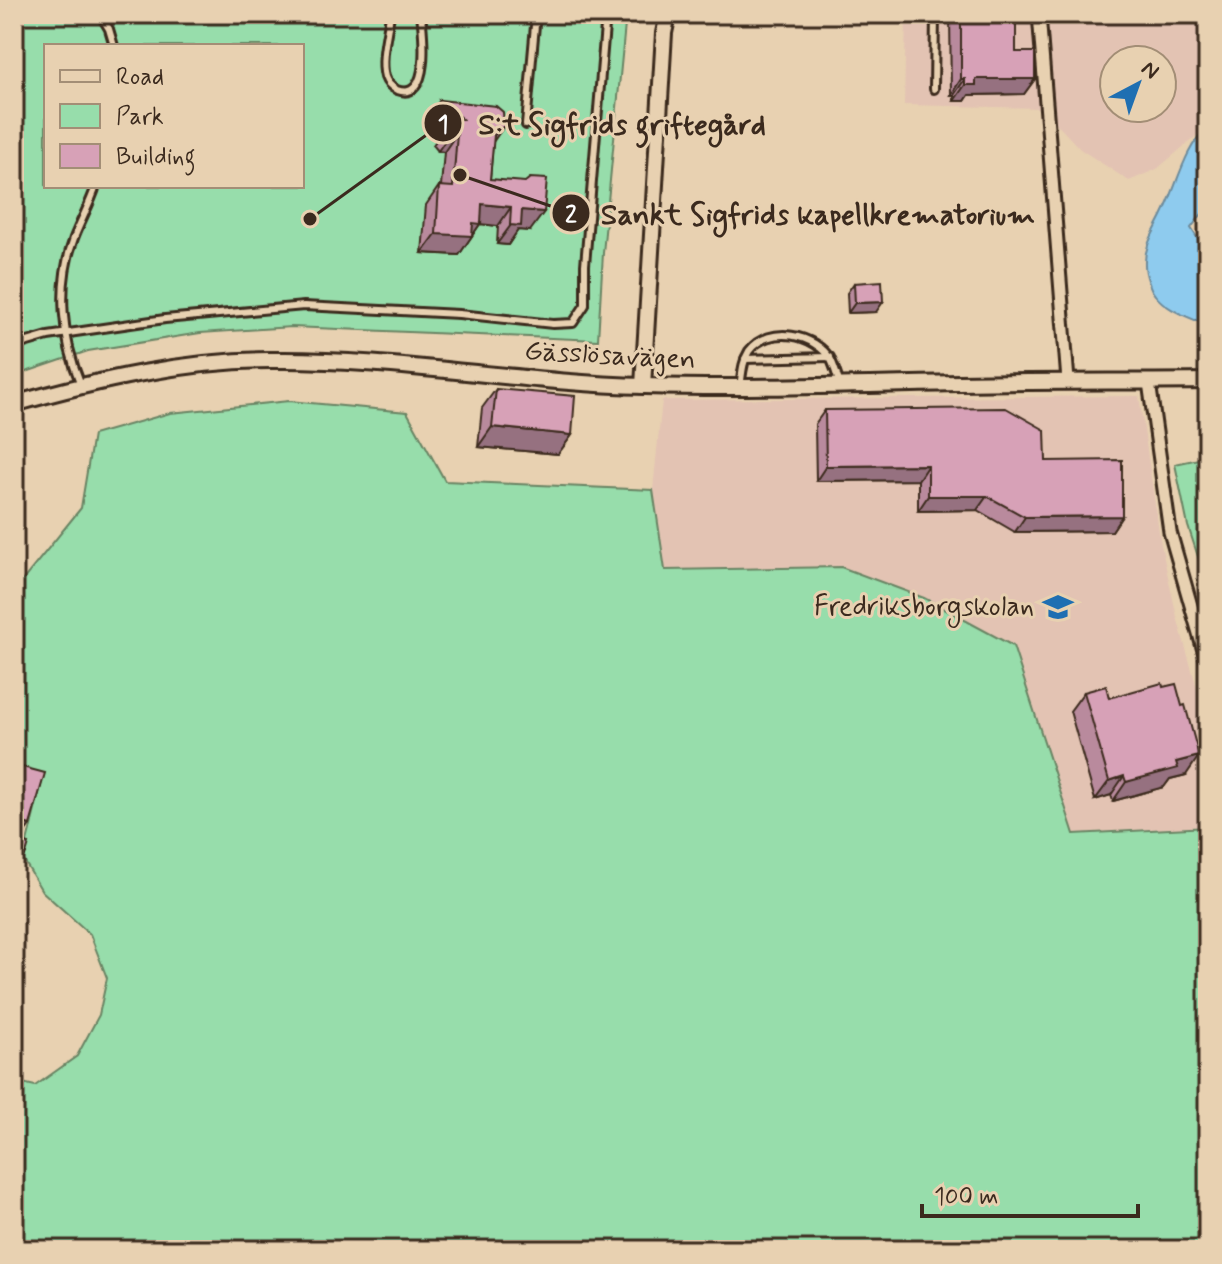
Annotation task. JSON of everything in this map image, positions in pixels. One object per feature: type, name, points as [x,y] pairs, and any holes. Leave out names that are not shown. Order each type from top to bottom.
[{"type":"street","points":[[643,386],[662,64],[668,14]]},
{"type":"street","points":[[1039,14],[1068,381]]},
{"type":"street","name":"Gässlösavägen","points":[[14,404],[147,371],[267,360],[358,362],[643,386],[740,388],[1208,381]]},
{"type":"street","points":[[1149,382],[1170,532],[1208,665]]},
{"type":"lane","points":[[100,14],[113,44]]},
{"type":"lane","points":[[390,14],[384,72],[386,81],[395,89],[407,92],[421,79],[421,14]]},
{"type":"lane","points":[[526,125],[536,14]]},
{"type":"lane","points":[[14,346],[48,336],[165,319],[304,306],[573,323],[585,305],[585,265],[606,14]]},
{"type":"lane","points":[[934,89],[935,14]]},
{"type":"lane","points":[[81,385],[73,363],[62,299],[64,274],[73,239],[95,188]]},
{"type":"lane","points":[[740,388],[745,359],[757,342],[777,334],[803,337],[830,357],[840,386]]},
{"type":"lane","points":[[745,359],[830,357]]},
{"type":"shaded area","points":[[906,14],[1208,14],[1208,126],[1157,169],[1129,181],[1080,149],[1042,108],[904,105]]},
{"type":"shaded area","name":"Fredriksborgskolan","points":[[1139,396],[1161,545],[1177,617],[1208,727],[1208,827],[1074,834],[1013,646],[924,598],[841,567],[664,570],[653,490],[662,400]]},
{"type":"green space","points":[[14,14],[626,14],[603,253],[598,340],[292,327],[200,333],[88,351],[14,376]]},
{"type":"green space","points":[[289,401],[407,412],[445,481],[653,490],[665,570],[841,567],[924,598],[1013,646],[1074,834],[1208,827],[1208,1250],[14,1250],[14,1081],[35,1086],[77,1056],[99,1015],[107,978],[90,934],[42,891],[23,859],[42,781],[14,764],[14,591],[81,508],[93,435],[170,413]]},
{"type":"green space","points":[[1208,457],[1208,587],[1188,526],[1175,464]]},
{"type":"water","points":[[1208,126],[1208,206],[1191,228],[1208,250],[1208,326],[1160,301],[1150,285],[1145,258],[1187,156]]},
{"type":"building","points":[[961,14],[1016,14],[1016,52],[1035,52],[1035,79],[976,79],[976,85],[965,85],[965,79],[961,79]]},
{"type":"building","points":[[440,100],[496,106],[503,112],[504,126],[494,135],[490,179],[525,182],[530,178],[547,179],[544,212],[522,210],[521,226],[510,225],[511,207],[482,204],[481,224],[473,223],[472,236],[436,234],[439,186],[453,187],[457,133],[451,132],[447,126],[454,119],[462,119]]},
{"type":"building","points":[[882,281],[883,302],[855,303],[854,283]]},
{"type":"building","points":[[496,389],[575,396],[572,435],[492,427]]},
{"type":"building","points":[[1006,408],[1045,430],[1046,461],[1122,460],[1122,516],[1025,517],[987,496],[928,496],[928,465],[826,466],[825,410]]},
{"type":"building","points":[[1162,683],[1163,687],[1176,684],[1199,756],[1176,762],[1178,768],[1126,782],[1124,776],[1109,781],[1084,692],[1106,686],[1109,698]]},
{"type":"building","points":[[14,747],[19,749],[15,765],[45,773],[30,825],[14,820]]},
{"type":"building","points":[[18,841],[29,844],[26,854],[15,852]]},
{"type":"place","name":"Sankt Sigfrids kapellkrematorium","points":[[460,175]]},
{"type":"place","name":"S:t Sigfrids griftegård","points":[[310,219]]},
{"type":"place","name":"Fredriksborgskolan","points":[[1058,607]]}]
